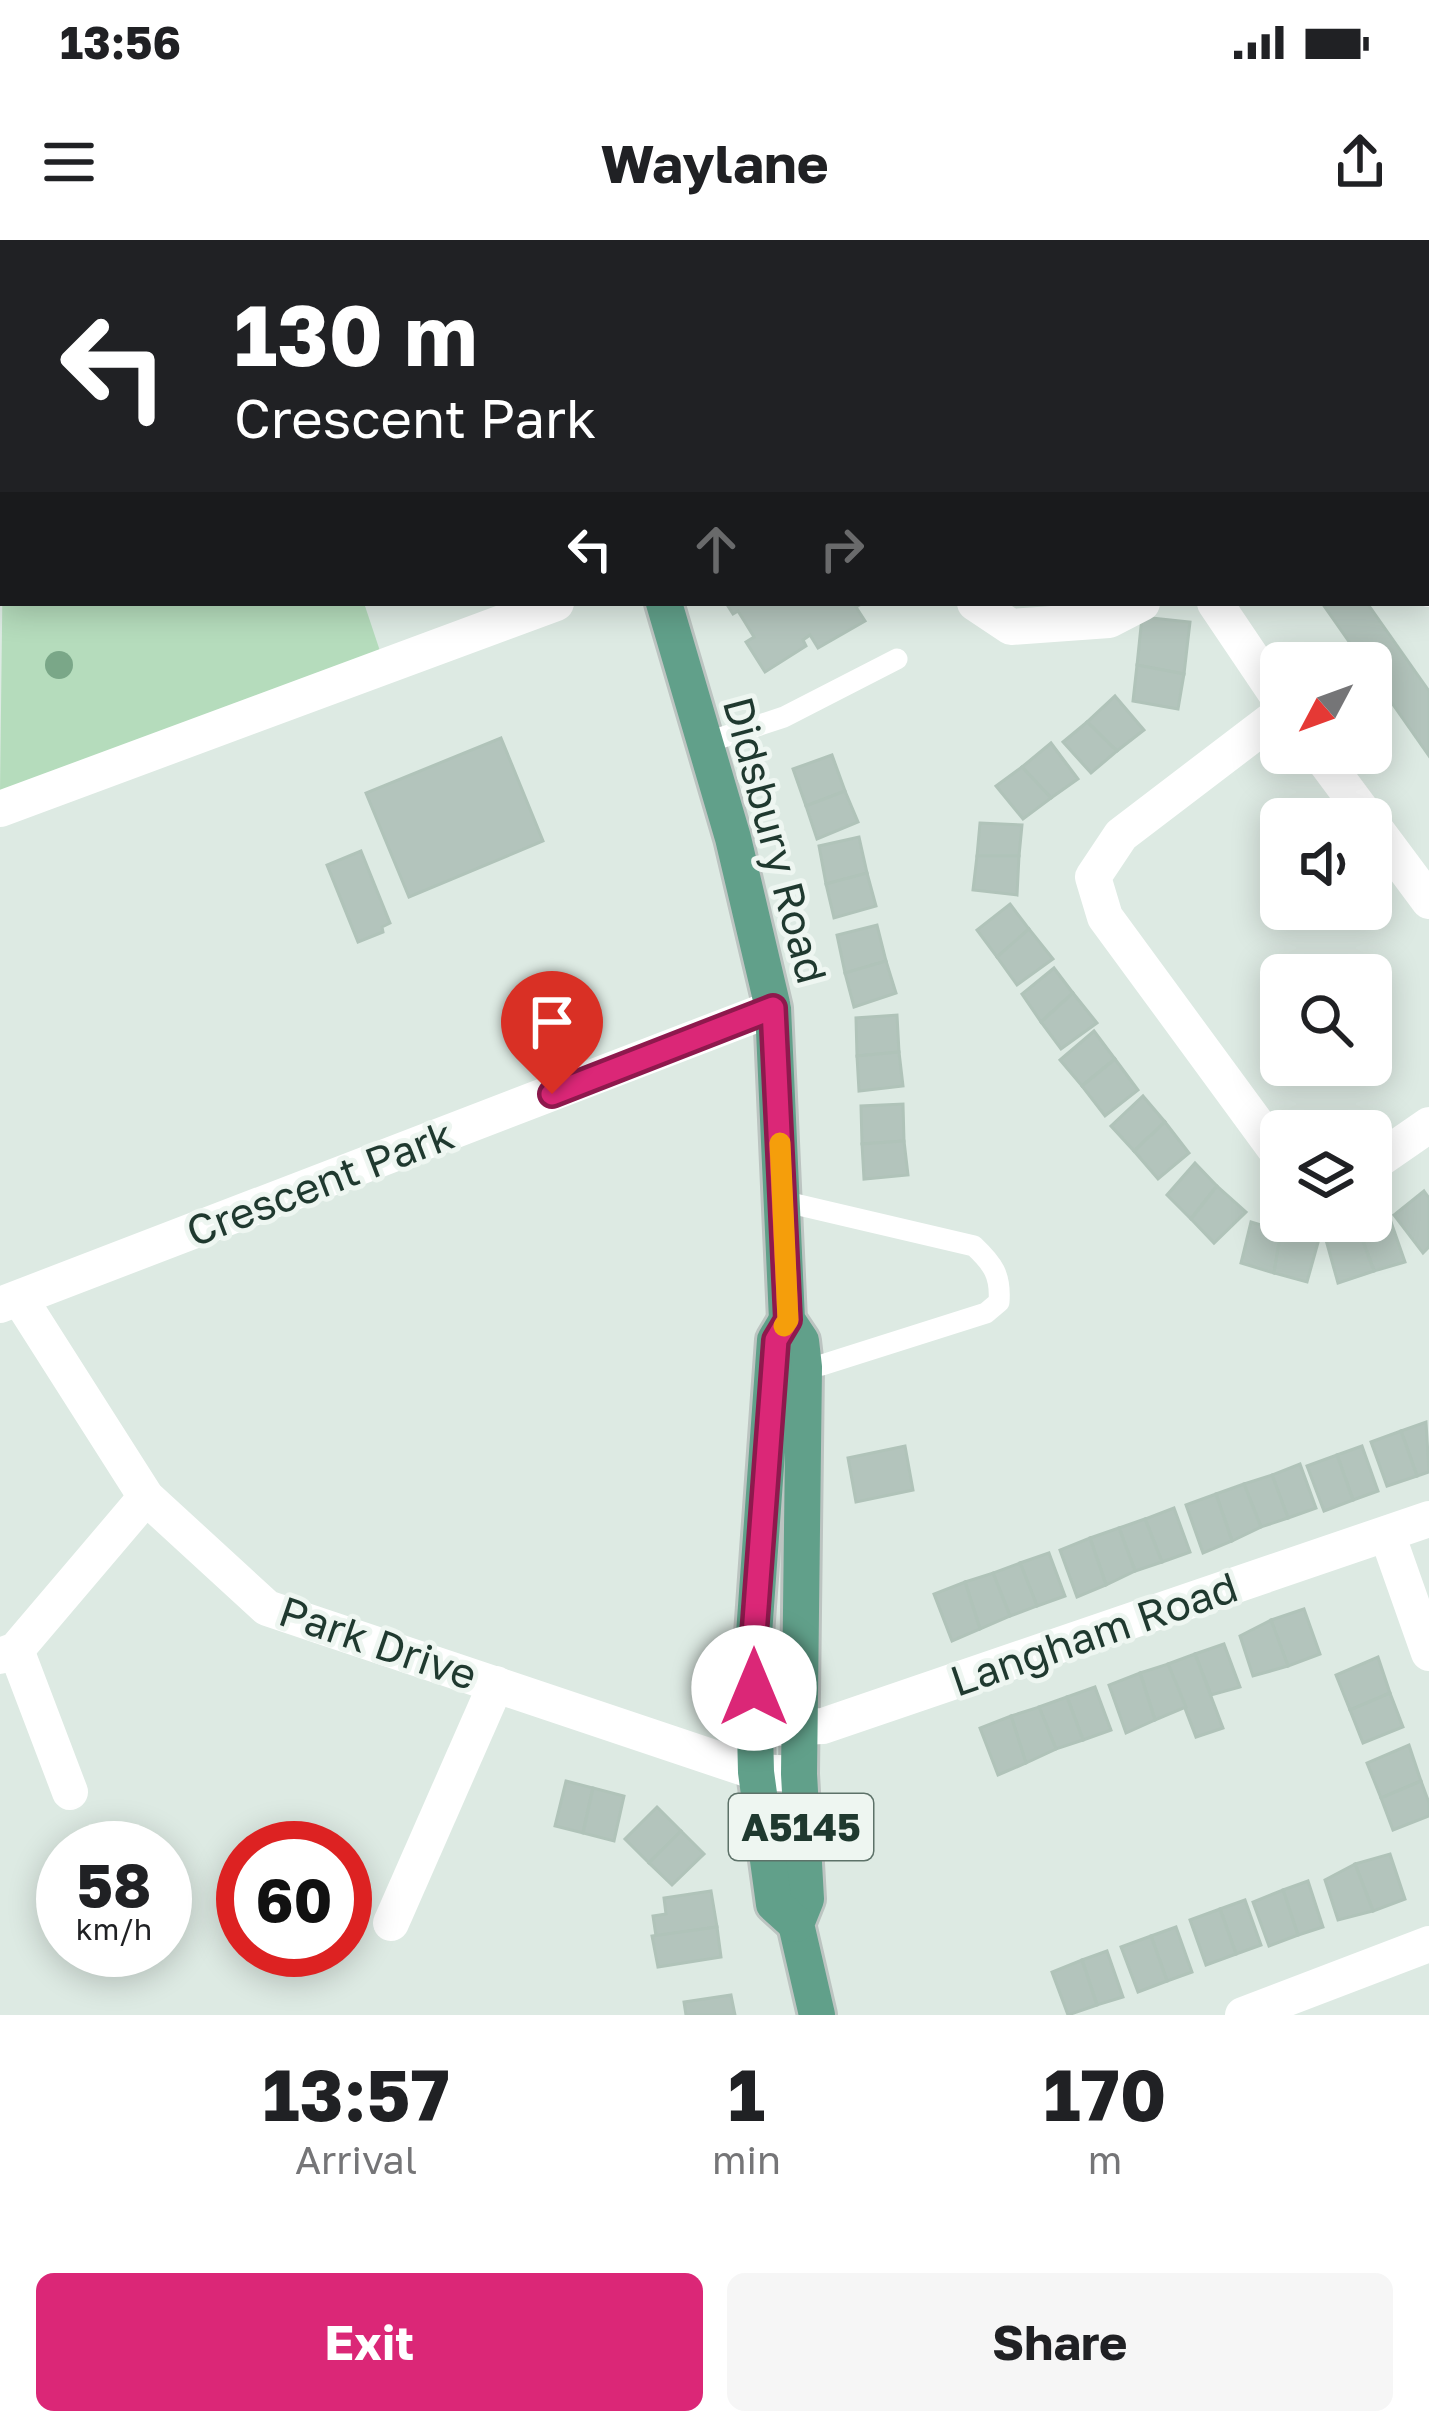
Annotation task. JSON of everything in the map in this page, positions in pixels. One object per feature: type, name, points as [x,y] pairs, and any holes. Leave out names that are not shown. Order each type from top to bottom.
[{"type":"main road","name":"Didsbury Road","points":[[671,606],[773,1008],[788,1320],[801,1341],[804,1366],[799,1774],[806,1899],[796,1924]]},
{"type":"main road","name":"Didsbury Road","points":[[788,1320],[776,1340],[753,1648],[756,1772],[774,1904],[796,1924],[817,2015]]},
{"type":"street","points":[[0,809],[548,606]]},
{"type":"street","points":[[980,606],[1011,627],[1109,620],[1136,606]]},
{"type":"street","points":[[1217,606],[1260,670]]},
{"type":"street","points":[[1260,729],[1121,835],[1093,877],[1105,917],[1260,1128]]},
{"type":"street","points":[[1392,851],[1429,901]]},
{"type":"street","name":"Crescent Park","points":[[10,1302],[773,1008]]},
{"type":"street","points":[[1392,1151],[1429,1125]]},
{"type":"street","name":"Park Drive","points":[[10,1302],[146,1497],[267,1608],[756,1772],[799,1774]]},
{"type":"street","points":[[70,1792],[8,1653],[146,1497]]},
{"type":"street","name":"Langham Road","points":[[755,1729],[823,1726],[1429,1519]]},
{"type":"street","points":[[1387,1534],[1429,1653]]},
{"type":"street","points":[[391,1923],[496,1684]]},
{"type":"street","points":[[1243,2015],[1348,1998],[1429,1945]]},
{"type":"lane","points":[[705,743],[784,717],[897,658]]},
{"type":"lane","points":[[782,1202],[974,1246],[994,1264],[1000,1285],[999,1302],[986,1312],[822,1365],[804,1366]]},
{"type":"green space","points":[[2,606],[365,606],[381,654],[0,791]]},
{"type":"building","points":[[728,606],[858,606],[865,621],[818,648],[810,635],[803,640],[806,646],[765,672],[746,642],[754,637],[738,611],[733,614]]},
{"type":"building","points":[[1324,606],[1369,606],[1429,691],[1429,756],[1392,703],[1392,642],[1349,642]]},
{"type":"building","points":[[1142,617],[1190,622],[1184,674],[1137,665]]},
{"type":"building","points":[[1137,665],[1184,674],[1178,709],[1133,701]]},
{"type":"building","points":[[1115,696],[1144,730],[1117,751],[1087,722]]},
{"type":"building","points":[[1087,722],[1117,751],[1091,773],[1063,742]]},
{"type":"building","points":[[501,738],[543,841],[409,897],[366,793]]},
{"type":"building","points":[[1051,743],[1078,779],[1051,798],[1022,767]]},
{"type":"building","points":[[832,755],[845,791],[806,806],[793,769]]},
{"type":"building","points":[[1022,767],[1051,798],[1023,819],[996,786]]},
{"type":"building","points":[[845,791],[858,822],[817,839],[806,806]]},
{"type":"building","points":[[980,823],[1022,825],[1019,856],[977,856]]},
{"type":"building","points":[[859,837],[867,873],[826,884],[819,846]]},
{"type":"building","points":[[361,851],[390,923],[382,927],[383,932],[358,942],[327,865]]},
{"type":"building","points":[[977,856],[1019,856],[1017,895],[973,890]]},
{"type":"building","points":[[867,873],[876,906],[834,918],[826,884]]},
{"type":"building","points":[[1010,904],[1029,929],[997,957],[977,930]]},
{"type":"building","points":[[877,925],[886,961],[845,973],[837,935]]},
{"type":"building","points":[[1029,929],[1053,959],[1017,985],[997,957]]},
{"type":"building","points":[[886,961],[896,993],[854,1007],[845,973]]},
{"type":"building","points":[[1054,968],[1073,993],[1041,1022],[1022,994]]},
{"type":"building","points":[[1073,993],[1097,1023],[1061,1049],[1041,1022]]},
{"type":"building","points":[[897,1015],[899,1052],[857,1056],[856,1018]]},
{"type":"building","points":[[1094,1031],[1115,1059],[1082,1086],[1060,1060]]},
{"type":"building","points":[[899,1052],[903,1086],[859,1091],[857,1056]]},
{"type":"building","points":[[1115,1059],[1138,1090],[1105,1116],[1082,1086]]},
{"type":"building","points":[[1143,1096],[1165,1122],[1134,1151],[1111,1126]]},
{"type":"building","points":[[903,1104],[904,1141],[862,1144],[861,1106]]},
{"type":"building","points":[[1165,1122],[1189,1153],[1158,1179],[1134,1151]]},
{"type":"building","points":[[904,1141],[908,1175],[864,1179],[862,1144]]},
{"type":"building","points":[[1195,1163],[1217,1186],[1191,1219],[1167,1195]]},
{"type":"building","points":[[1217,1186],[1246,1212],[1214,1243],[1191,1219]]},
{"type":"building","points":[[1424,1191],[1429,1198],[1429,1247],[1423,1253],[1394,1215]]},
{"type":"building","points":[[1251,1222],[1260,1225],[1260,1242],[1279,1242],[1274,1273],[1241,1263]]},
{"type":"building","points":[[1392,1225],[1405,1262],[1374,1271],[1363,1242],[1392,1242]]},
{"type":"building","points":[[1279,1242],[1318,1242],[1307,1282],[1274,1273]]},
{"type":"building","points":[[1327,1242],[1363,1242],[1374,1271],[1338,1283]]},
{"type":"building","points":[[1426,1422],[1429,1472],[1417,1476],[1401,1431]]},
{"type":"building","points":[[1401,1431],[1417,1476],[1387,1486],[1371,1442]]},
{"type":"building","points":[[905,1446],[913,1490],[856,1502],[848,1458]]},
{"type":"building","points":[[1362,1446],[1378,1491],[1353,1500],[1337,1455]]},
{"type":"building","points":[[1337,1455],[1353,1500],[1324,1511],[1307,1466]]},
{"type":"building","points":[[1300,1464],[1316,1508],[1288,1518],[1272,1475]]},
{"type":"building","points":[[1272,1475],[1288,1518],[1261,1527],[1244,1484]]},
{"type":"building","points":[[1244,1484],[1261,1527],[1232,1541],[1216,1494]]},
{"type":"building","points":[[1216,1494],[1232,1541],[1203,1553],[1186,1505]]},
{"type":"building","points":[[1174,1508],[1190,1552],[1162,1562],[1145,1519]]},
{"type":"building","points":[[1145,1519],[1162,1562],[1135,1571],[1119,1528]]},
{"type":"building","points":[[1119,1528],[1135,1571],[1106,1585],[1090,1538]]},
{"type":"building","points":[[1090,1538],[1106,1585],[1077,1597],[1060,1550]]},
{"type":"building","points":[[1049,1553],[1065,1596],[1037,1606],[1020,1563]]},
{"type":"building","points":[[1020,1563],[1037,1606],[1010,1616],[993,1573]]},
{"type":"building","points":[[993,1573],[1010,1616],[980,1629],[965,1582]]},
{"type":"building","points":[[965,1582],[980,1629],[952,1641],[934,1594]]},
{"type":"building","points":[[1304,1609],[1320,1654],[1288,1666],[1271,1620]]},
{"type":"building","points":[[1271,1620],[1288,1666],[1253,1676],[1240,1636]]},
{"type":"building","points":[[1224,1644],[1240,1687],[1211,1695],[1195,1654]]},
{"type":"building","points":[[1195,1654],[1223,1728],[1196,1737],[1168,1664]]},
{"type":"building","points":[[1378,1657],[1390,1693],[1350,1710],[1336,1675]]},
{"type":"building","points":[[1168,1664],[1186,1707],[1155,1720],[1140,1673]]},
{"type":"building","points":[[1140,1673],[1155,1720],[1126,1733],[1109,1685]]},
{"type":"building","points":[[1095,1687],[1111,1730],[1083,1740],[1067,1697]]},
{"type":"building","points":[[1390,1693],[1403,1727],[1363,1743],[1350,1710]]},
{"type":"building","points":[[1067,1697],[1083,1740],[1056,1749],[1039,1707]]},
{"type":"building","points":[[1039,1707],[1056,1749],[1026,1763],[1011,1716]]},
{"type":"building","points":[[1011,1716],[1026,1763],[998,1775],[980,1728]]},
{"type":"building","points":[[1409,1745],[1421,1781],[1381,1798],[1367,1763]]},
{"type":"building","points":[[566,1781],[593,1788],[583,1833],[555,1826]]},
{"type":"building","points":[[1421,1781],[1429,1816],[1393,1830],[1381,1798]]},
{"type":"building","points":[[593,1788],[624,1796],[614,1841],[583,1833]]},
{"type":"building","points":[[657,1807],[681,1831],[649,1863],[625,1839]]},
{"type":"building","points":[[681,1831],[704,1854],[672,1885],[649,1863]]},
{"type":"building","points":[[1390,1854],[1405,1899],[1373,1911],[1355,1864]]},
{"type":"building","points":[[1355,1864],[1373,1911],[1338,1920],[1325,1880]]},
{"type":"building","points":[[1308,1881],[1323,1927],[1298,1935],[1283,1890]]},
{"type":"building","points":[[1283,1890],[1298,1935],[1269,1946],[1253,1902]]},
{"type":"building","points":[[711,1891],[717,1927],[656,1936],[653,1916],[666,1914],[664,1898]]},
{"type":"building","points":[[1245,1900],[1261,1945],[1236,1954],[1220,1909]]},
{"type":"building","points":[[1220,1909],[1236,1954],[1206,1965],[1190,1920]]},
{"type":"building","points":[[717,1927],[721,1957],[658,1967],[652,1936]]},
{"type":"building","points":[[1176,1927],[1192,1972],[1167,1981],[1151,1936]]},
{"type":"building","points":[[1151,1936],[1167,1981],[1138,1992],[1121,1947]]},
{"type":"building","points":[[1107,1951],[1123,1997],[1097,2005],[1082,1960]]},
{"type":"building","points":[[1082,1960],[1097,2005],[1068,2015],[1052,1972]]},
{"type":"building","points":[[731,1995],[735,2015],[686,2015],[684,2002]]},
{"type":"slow traffic","points":[[780,1143],[788,1320],[784,1326]]},
{"type":"route","points":[[552,1094],[773,1008],[788,1320],[776,1340],[754,1688]]}]
